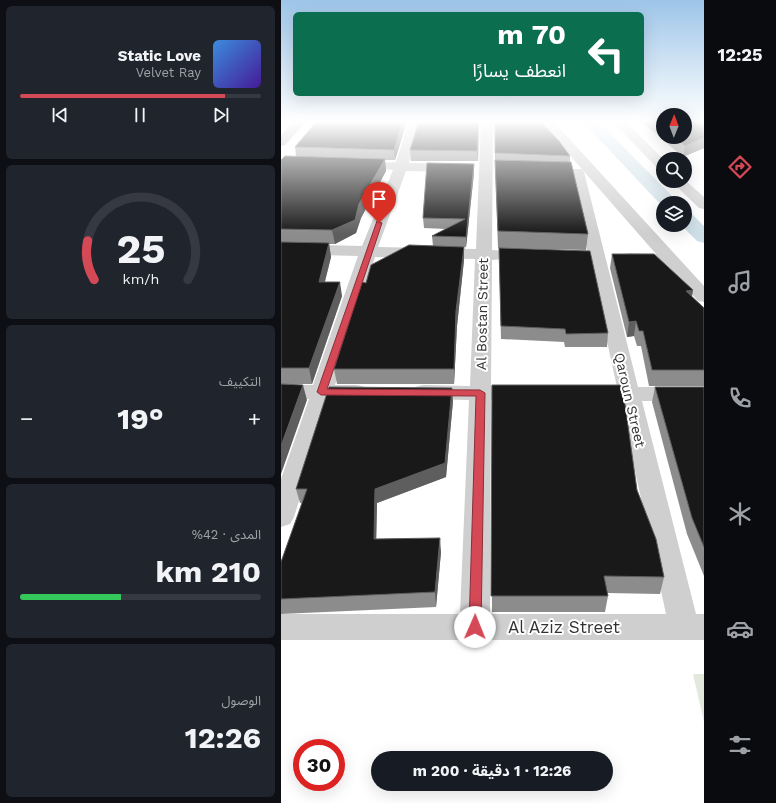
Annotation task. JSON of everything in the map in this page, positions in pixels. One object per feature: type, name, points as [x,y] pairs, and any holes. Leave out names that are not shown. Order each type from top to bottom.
[{"type":"street","points":[[281,517],[368,251],[403,158]]},
{"type":"street","name":"Al Bostan Street","points":[[475,627],[483,254],[493,170],[492,158]]},
{"type":"street","points":[[569,158],[577,172],[669,259],[704,296]]},
{"type":"street","points":[[377,165],[493,170]]},
{"type":"street","name":"Qaroun Street","points":[[577,172],[589,257],[694,627]]},
{"type":"street","points":[[697,193],[704,206]]},
{"type":"street","points":[[281,249],[514,255]]},
{"type":"street","points":[[589,257],[669,259]]},
{"type":"street","points":[[281,392],[377,392]]},
{"type":"street","points":[[401,392],[512,393]]},
{"type":"street","points":[[597,394],[704,394]]},
{"type":"street","name":"Al Aziz Street","points":[[281,627],[694,627]]},
{"type":"shaded area","points":[[693,674],[704,674],[704,722]]},
{"type":"building","points":[[283,158],[385,159],[359,204],[355,220],[332,230],[281,229],[281,160]]},
{"type":"building","points":[[495,160],[571,162],[588,234],[498,231]]},
{"type":"building","points":[[427,163],[474,164],[466,237],[432,236],[465,219],[423,218]]},
{"type":"building","points":[[281,242],[329,243],[319,282],[340,282],[309,368],[281,368]]},
{"type":"building","points":[[409,245],[464,247],[456,311],[454,369],[334,369],[362,282],[366,283],[371,265]]},
{"type":"building","points":[[499,248],[590,251],[608,333],[566,334],[565,329],[501,326]]},
{"type":"building","points":[[612,254],[654,254],[693,290],[686,291],[704,308],[704,370],[652,370],[643,331],[639,331],[636,321],[629,322]]},
{"type":"building","points":[[281,384],[303,385],[281,446]]},
{"type":"building","points":[[492,385],[621,385],[637,490],[656,539],[664,577],[604,576],[608,596],[491,596]]},
{"type":"building","points":[[329,387],[452,388],[445,463],[375,489],[374,539],[440,538],[435,592],[281,599],[281,562],[307,489],[296,489]]},
{"type":"building","points":[[655,387],[704,387],[704,547],[692,518]]},
{"type":"waterway","points":[[626,158],[663,196]]},
{"type":"waterway","points":[[692,225],[704,237]]},
{"type":"route","points":[[379,223],[368,251],[321,392],[480,393],[475,627]]}]
